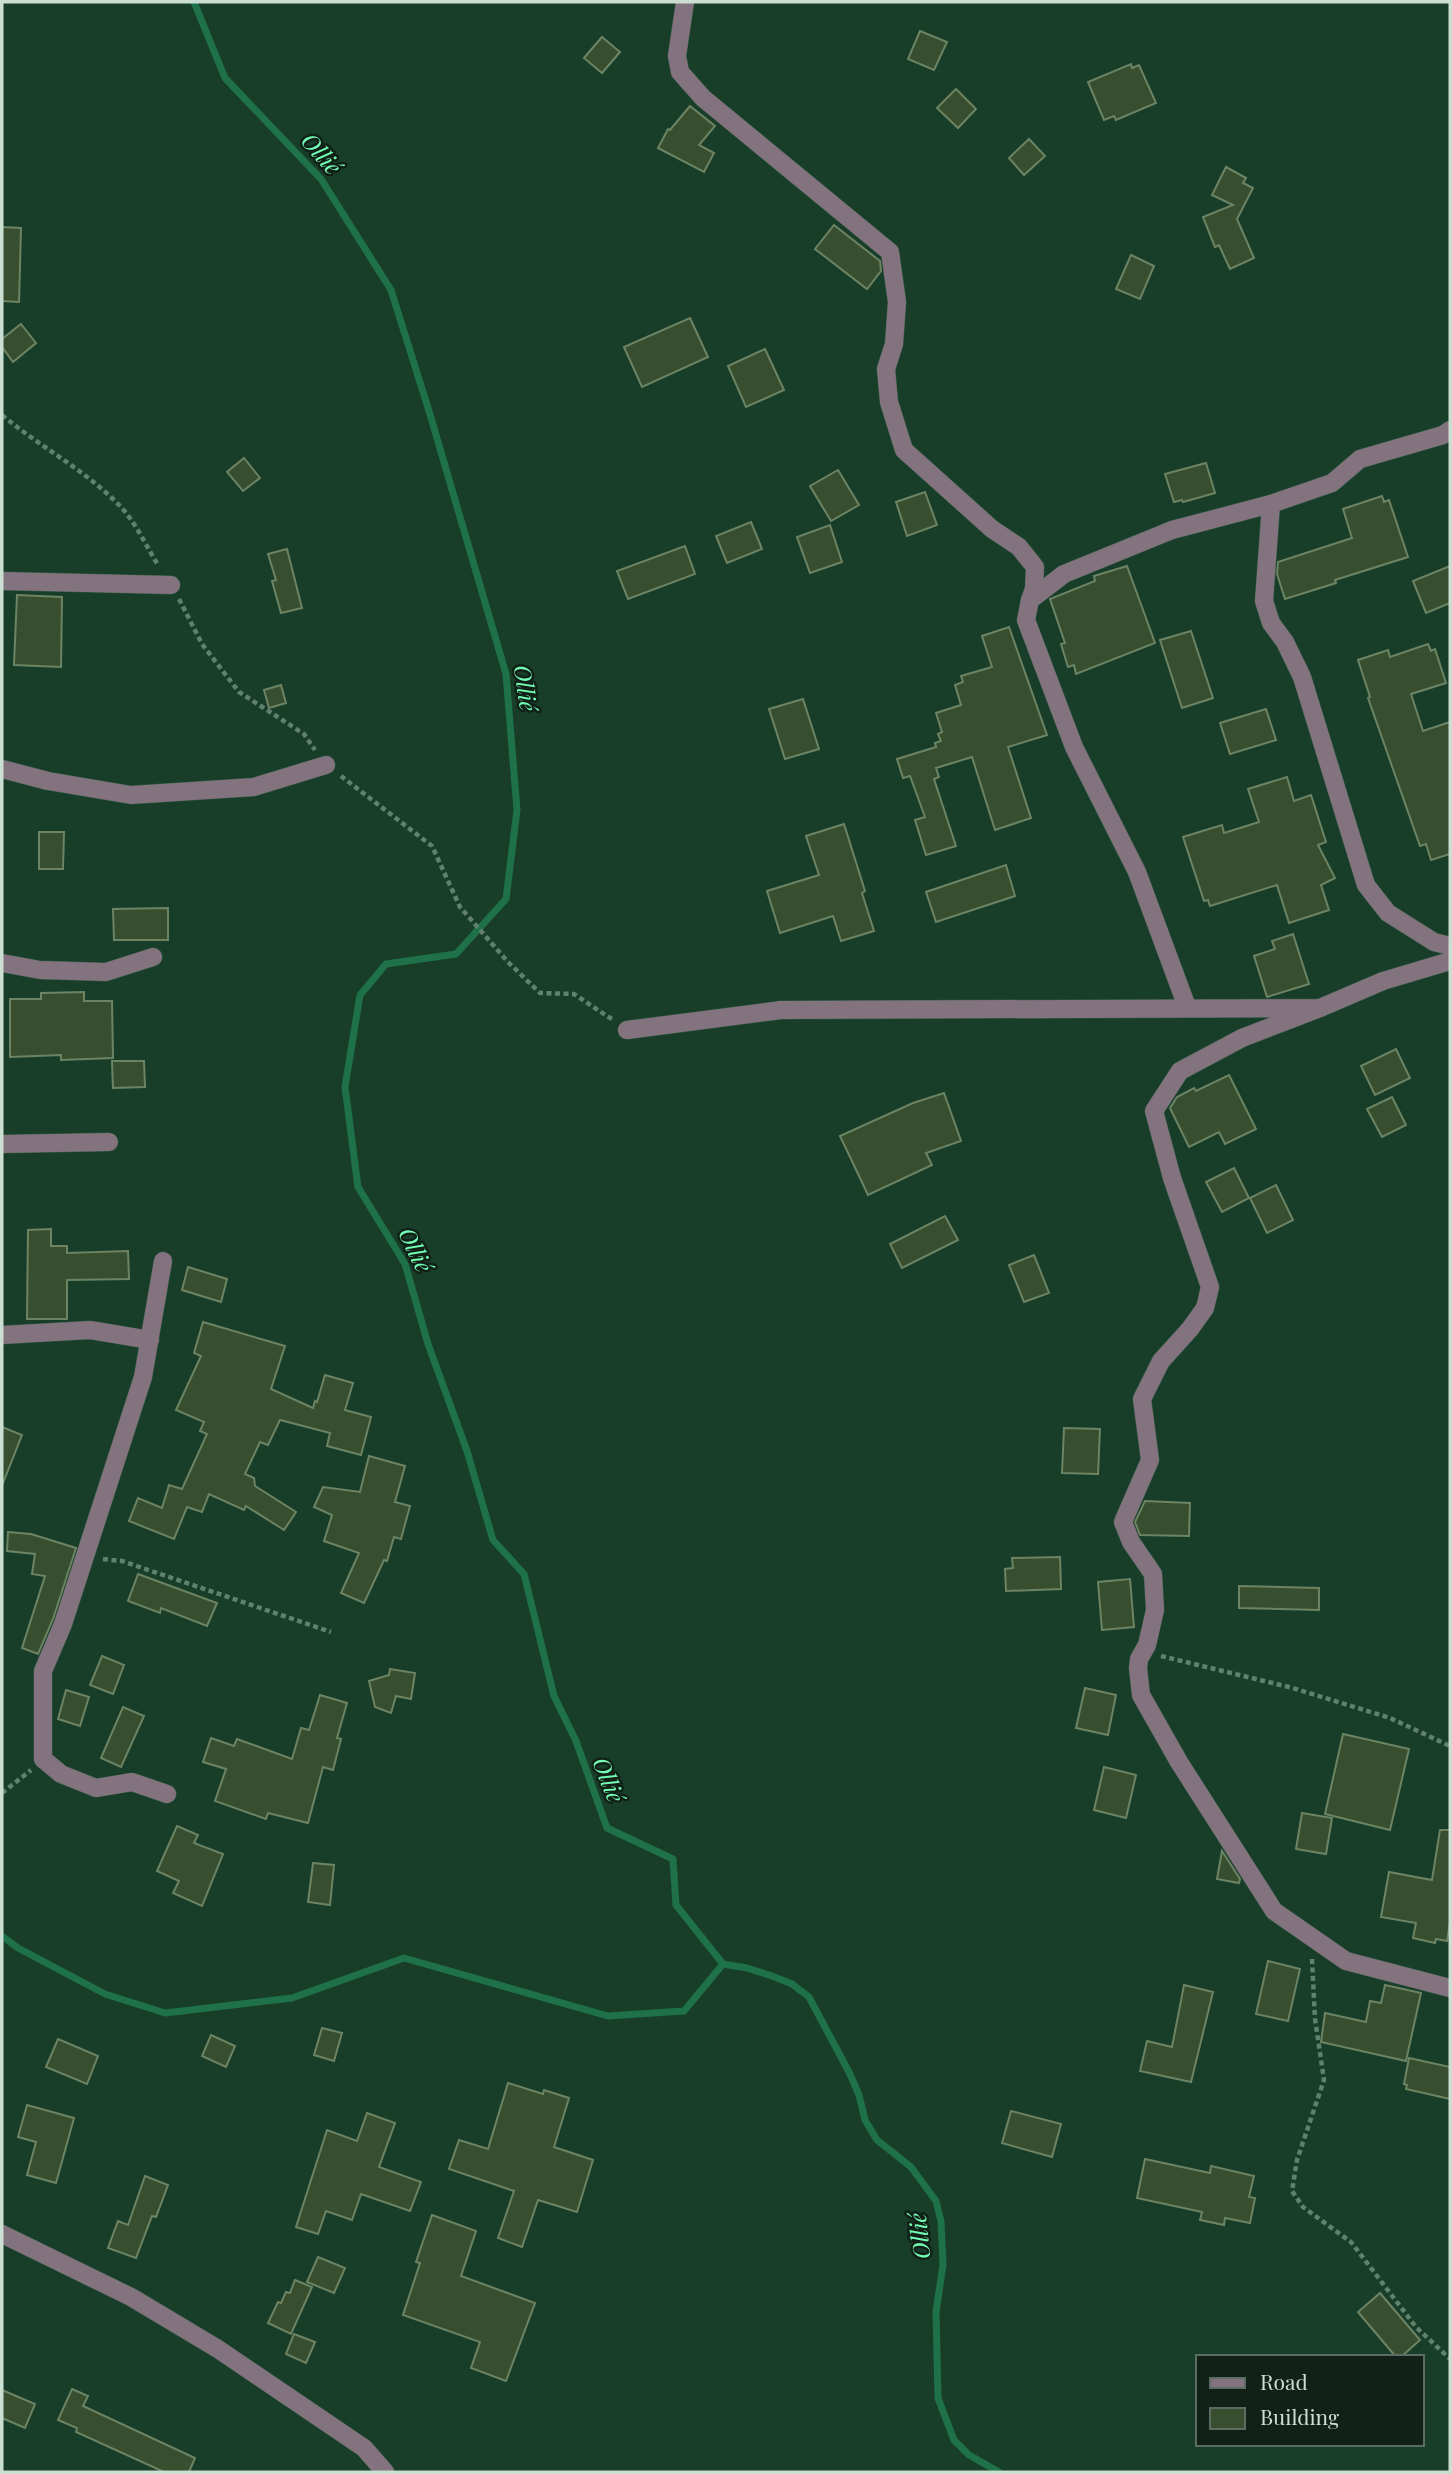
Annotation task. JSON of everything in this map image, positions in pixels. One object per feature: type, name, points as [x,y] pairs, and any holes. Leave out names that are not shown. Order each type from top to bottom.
[{"type":"street","points":[[685,2],[677,56],[680,72],[703,98],[890,252],[897,302],[894,344],[886,369],[889,402],[904,450],[992,529],[1019,547],[1035,567],[1034,589],[1026,620],[1074,747],[1137,872],[1187,1007]]},
{"type":"street","points":[[1030,600],[1064,574],[1172,530],[1271,504],[1332,483],[1360,459],[1443,435],[1450,430]]},
{"type":"street","points":[[1271,504],[1264,601],[1271,623],[1285,642],[1302,677],[1366,885],[1388,913],[1434,942],[1450,946]]},
{"type":"street","points":[[2,581],[171,585]]},
{"type":"street","points":[[2,769],[48,781],[131,795],[254,787],[326,765]]},
{"type":"street","points":[[2,963],[40,970],[106,972],[153,957]]},
{"type":"street","points":[[1450,961],[1383,981],[1242,1038],[1180,1071],[1154,1111],[1172,1178],[1210,1287],[1205,1308],[1161,1361],[1142,1399],[1150,1461],[1123,1522],[1131,1542],[1153,1574],[1155,1610],[1138,1668],[1142,1695],[1179,1762],[1274,1911],[1346,1961],[1450,1988]]},
{"type":"street","points":[[627,1030],[781,1010],[1320,1008]]},
{"type":"street","points":[[2,1144],[109,1142]]},
{"type":"street","points":[[163,1261],[143,1377],[63,1624],[43,1671],[43,1759],[61,1774],[96,1788],[132,1782],[167,1794]]},
{"type":"street","points":[[2,1335],[90,1331],[150,1340]]},
{"type":"street","points":[[2,2234],[131,2297],[218,2348],[364,2448],[385,2472]]},
{"type":"path","points":[[2,415],[30,439],[76,467],[121,507],[171,585],[202,644],[239,692],[304,734],[326,765],[432,846],[460,907],[508,962],[540,993],[574,994],[627,1030]]},
{"type":"path","points":[[85,1556],[122,1561],[331,1632]]},
{"type":"path","points":[[1144,1650],[1184,1663],[1293,1688],[1390,1718],[1450,1746]]},
{"type":"path","points":[[2,1793],[43,1759]]},
{"type":"path","points":[[1311,1937],[1314,2019],[1324,2080],[1297,2160],[1292,2191],[1304,2207],[1351,2242],[1416,2327],[1450,2359]]},
{"type":"building","points":[[920,31],[947,42],[934,70],[908,59]]},
{"type":"building","points":[[602,37],[620,52],[602,73],[584,58]]},
{"type":"building","points":[[1131,64],[1132,68],[1139,65],[1156,103],[1116,120],[1114,116],[1104,120],[1088,82]]},
{"type":"building","points":[[956,89],[976,109],[958,128],[937,108]]},
{"type":"building","points":[[690,106],[715,126],[699,145],[714,153],[704,172],[658,148],[668,129],[670,130]]},
{"type":"building","points":[[1029,139],[1045,156],[1024,175],[1009,158]]},
{"type":"building","points":[[1226,167],[1246,178],[1243,183],[1253,188],[1237,219],[1254,258],[1230,269],[1219,245],[1215,247],[1203,217],[1233,205],[1212,195]]},
{"type":"building","points":[[834,225],[880,261],[881,271],[867,289],[815,249]]},
{"type":"building","points":[[2,227],[21,228],[19,302],[2,301]]},
{"type":"building","points":[[1131,255],[1154,266],[1140,299],[1116,289]]},
{"type":"building","points":[[690,318],[708,357],[642,387],[624,347]]},
{"type":"building","points":[[21,324],[36,343],[13,362],[2,347],[2,339]]},
{"type":"building","points":[[765,349],[784,390],[746,407],[728,366]]},
{"type":"building","points":[[244,458],[260,478],[243,491],[227,472]]},
{"type":"building","points":[[1206,463],[1215,493],[1174,502],[1165,474]]},
{"type":"building","points":[[838,470],[859,505],[831,521],[810,486]]},
{"type":"building","points":[[925,492],[937,525],[907,536],[896,502]]},
{"type":"building","points":[[1382,496],[1384,502],[1389,500],[1408,557],[1285,599],[1277,574],[1278,562],[1352,538],[1343,509]]},
{"type":"building","points":[[751,522],[762,549],[727,563],[716,536]]},
{"type":"building","points":[[830,525],[842,562],[810,573],[797,537]]},
{"type":"building","points":[[685,546],[695,574],[628,599],[617,571]]},
{"type":"building","points":[[287,549],[302,608],[281,613],[272,581],[276,580],[268,554]]},
{"type":"building","points":[[1127,566],[1155,643],[1076,674],[1074,665],[1068,667],[1061,644],[1065,643],[1050,599],[1095,581],[1094,576]]},
{"type":"building","points":[[1450,566],[1450,603],[1426,613],[1413,581]]},
{"type":"building","points":[[17,595],[62,597],[61,667],[14,665]]},
{"type":"building","points":[[1009,627],[1047,735],[1008,747],[1031,818],[995,830],[972,757],[936,768],[939,777],[934,779],[956,846],[926,855],[915,820],[925,817],[910,776],[903,778],[897,759],[936,747],[935,743],[941,741],[938,734],[942,732],[936,713],[961,705],[955,685],[963,682],[961,676],[992,667],[982,636]]},
{"type":"building","points":[[1191,631],[1213,698],[1182,708],[1160,640]]},
{"type":"building","points":[[1428,644],[1431,651],[1435,649],[1446,683],[1411,694],[1423,731],[1450,722],[1450,854],[1431,860],[1426,844],[1420,846],[1368,698],[1370,697],[1358,660],[1388,650],[1390,657]]},
{"type":"building","points":[[281,685],[286,703],[269,708],[264,690]]},
{"type":"building","points":[[803,699],[819,749],[785,759],[769,709]]},
{"type":"building","points":[[1266,709],[1276,740],[1230,754],[1220,723]]},
{"type":"building","points":[[1287,777],[1294,801],[1311,795],[1326,842],[1318,845],[1335,878],[1321,885],[1329,910],[1289,923],[1277,885],[1210,906],[1208,900],[1204,901],[1183,837],[1222,825],[1224,833],[1259,822],[1248,789]]},
{"type":"building","points":[[844,824],[865,891],[862,893],[874,931],[841,941],[833,916],[780,933],[767,891],[819,875],[806,836]]},
{"type":"building","points":[[39,832],[64,832],[63,869],[39,869]]},
{"type":"building","points":[[1006,865],[1015,896],[936,922],[926,892]]},
{"type":"building","points":[[168,908],[168,940],[114,940],[113,909]]},
{"type":"building","points":[[1293,934],[1309,984],[1267,997],[1254,956],[1275,949],[1272,941]]},
{"type":"building","points":[[84,992],[84,1001],[112,1001],[113,1058],[61,1060],[61,1055],[10,1057],[10,999],[41,999],[41,993]]},
{"type":"building","points":[[1396,1049],[1410,1078],[1375,1095],[1361,1066]]},
{"type":"building","points":[[112,1061],[144,1061],[145,1087],[113,1088]]},
{"type":"building","points":[[1229,1075],[1256,1129],[1225,1144],[1219,1132],[1189,1147],[1170,1108],[1177,1097]]},
{"type":"building","points":[[944,1093],[961,1141],[926,1153],[932,1165],[868,1195],[840,1136],[913,1103]]},
{"type":"building","points":[[1392,1097],[1406,1125],[1382,1137],[1367,1109]]},
{"type":"building","points":[[1234,1168],[1249,1198],[1222,1212],[1206,1182]]},
{"type":"building","points":[[1276,1185],[1293,1220],[1267,1233],[1250,1198]]},
{"type":"building","points":[[945,1216],[958,1240],[902,1268],[890,1244]]},
{"type":"building","points":[[51,1229],[51,1246],[67,1246],[67,1253],[128,1251],[129,1279],[67,1280],[67,1319],[27,1319],[28,1230]]},
{"type":"building","points":[[1034,1255],[1049,1293],[1024,1302],[1009,1265]]},
{"type":"building","points":[[188,1267],[227,1279],[221,1302],[182,1290]]},
{"type":"building","points":[[203,1322],[285,1346],[271,1389],[313,1408],[325,1375],[353,1383],[345,1410],[371,1417],[361,1455],[327,1446],[330,1433],[280,1420],[268,1445],[260,1442],[245,1474],[254,1478],[255,1486],[296,1512],[284,1530],[246,1506],[244,1510],[209,1494],[202,1512],[187,1507],[174,1539],[129,1521],[138,1498],[162,1508],[169,1485],[182,1489],[207,1434],[200,1431],[204,1422],[176,1410],[201,1356],[194,1353]]},
{"type":"building","points":[[2,1427],[22,1435],[3,1483],[2,1482]]},
{"type":"building","points":[[1064,1428],[1100,1429],[1098,1474],[1062,1473]]},
{"type":"building","points":[[369,1456],[405,1466],[395,1502],[410,1506],[401,1539],[394,1537],[387,1561],[384,1560],[364,1603],[341,1593],[359,1553],[324,1541],[332,1515],[314,1507],[323,1487],[360,1492]]},
{"type":"building","points":[[1145,1501],[1190,1503],[1189,1536],[1140,1535],[1135,1522]]},
{"type":"building","points":[[8,1532],[31,1534],[76,1548],[53,1619],[38,1654],[22,1648],[45,1576],[32,1574],[35,1554],[7,1551]]},
{"type":"building","points":[[1060,1557],[1061,1589],[1006,1591],[1005,1569],[1013,1568],[1012,1558]]},
{"type":"building","points":[[138,1574],[217,1603],[207,1626],[161,1608],[160,1613],[128,1601]]},
{"type":"building","points":[[1130,1579],[1134,1627],[1102,1630],[1098,1582]]},
{"type":"building","points":[[1239,1586],[1319,1588],[1319,1610],[1239,1608]]},
{"type":"building","points":[[102,1656],[124,1665],[113,1694],[90,1685]]},
{"type":"building","points":[[390,1669],[415,1673],[411,1699],[396,1696],[391,1713],[375,1707],[369,1681],[389,1675]]},
{"type":"building","points":[[1085,1688],[1116,1695],[1108,1735],[1076,1728]]},
{"type":"building","points":[[66,1690],[89,1697],[80,1726],[58,1719]]},
{"type":"building","points":[[320,1695],[347,1703],[337,1738],[341,1739],[333,1770],[323,1767],[308,1823],[268,1813],[266,1819],[215,1801],[226,1769],[203,1762],[211,1738],[234,1746],[237,1739],[292,1759],[301,1728],[309,1730]]},
{"type":"building","points":[[123,1707],[144,1716],[121,1767],[101,1758]]},
{"type":"building","points":[[1343,1734],[1409,1749],[1390,1830],[1325,1814]]},
{"type":"building","points":[[1104,1767],[1136,1775],[1126,1818],[1094,1810]]},
{"type":"building","points":[[1302,1813],[1332,1818],[1326,1854],[1296,1849]]},
{"type":"building","points":[[177,1826],[198,1835],[194,1843],[223,1854],[202,1906],[173,1893],[179,1881],[157,1871]]},
{"type":"building","points":[[1440,1830],[1450,1830],[1450,1922],[1447,1941],[1436,1939],[1435,1943],[1413,1938],[1416,1923],[1381,1917],[1389,1872],[1432,1880]]},
{"type":"building","points":[[1222,1851],[1240,1879],[1239,1883],[1217,1879]]},
{"type":"building","points":[[313,1863],[334,1865],[330,1905],[308,1902]]},
{"type":"building","points":[[1268,1961],[1300,1969],[1288,2021],[1256,2014]]},
{"type":"building","points":[[1184,1985],[1213,1992],[1191,2082],[1140,2071],[1147,2041],[1172,2047]]},
{"type":"building","points":[[1385,1985],[1421,1993],[1406,2061],[1321,2042],[1325,2013],[1366,2022],[1370,2001],[1381,2003]]},
{"type":"building","points":[[322,2028],[342,2033],[334,2061],[314,2055]]},
{"type":"building","points":[[211,2035],[235,2046],[226,2067],[202,2056]]},
{"type":"building","points":[[58,2039],[98,2056],[87,2084],[46,2067]]},
{"type":"building","points":[[1409,2058],[1450,2067],[1450,2099],[1406,2089],[1407,2085],[1404,2084]]},
{"type":"building","points":[[508,2083],[543,2094],[544,2090],[569,2098],[554,2147],[593,2160],[577,2212],[538,2200],[522,2247],[498,2238],[514,2191],[449,2169],[459,2140],[488,2149]]},
{"type":"building","points":[[27,2105],[74,2118],[56,2183],[27,2175],[36,2142],[18,2137]]},
{"type":"building","points":[[1011,2111],[1061,2124],[1052,2157],[1002,2143]]},
{"type":"building","points":[[367,2113],[395,2123],[379,2167],[421,2182],[410,2211],[361,2194],[352,2220],[326,2211],[318,2234],[296,2227],[327,2130],[357,2141]]},
{"type":"building","points":[[1145,2159],[1210,2173],[1211,2166],[1254,2176],[1249,2197],[1255,2198],[1250,2223],[1225,2218],[1224,2225],[1200,2220],[1202,2212],[1137,2198]]},
{"type":"building","points":[[145,2176],[168,2185],[156,2217],[152,2216],[136,2258],[108,2248],[118,2221],[128,2225]]},
{"type":"building","points":[[432,2215],[476,2231],[461,2276],[535,2303],[506,2381],[471,2368],[480,2342],[403,2315],[420,2263],[416,2262]]},
{"type":"building","points":[[318,2257],[345,2268],[334,2293],[307,2282]]},
{"type":"building","points":[[295,2280],[312,2287],[291,2334],[268,2323],[278,2302],[281,2303],[286,2292],[290,2293]]},
{"type":"building","points":[[1380,2293],[1420,2340],[1403,2355],[1394,2355],[1358,2312]]},
{"type":"building","points":[[294,2334],[315,2342],[306,2363],[286,2354]]},
{"type":"building","points":[[72,2389],[88,2396],[83,2406],[195,2458],[189,2472],[164,2472],[76,2432],[77,2428],[58,2420]]},
{"type":"building","points":[[2,2390],[35,2404],[25,2428],[2,2418]]},
{"type":"waterway","name":"Ollié","points":[[194,2],[225,78],[321,179],[391,290],[506,674],[517,810],[506,899],[456,954],[386,964],[360,995],[345,1087],[358,1187],[405,1264],[428,1344],[467,1451],[493,1540],[524,1574],[554,1696],[576,1741],[607,1828],[673,1859],[676,1905],[723,1964],[772,1976],[792,1984],[809,1997],[850,2074],[865,2120],[877,2140],[911,2167],[936,2201],[941,2221],[943,2265],[936,2312],[938,2398],[954,2440],[969,2455],[999,2472]]},
{"type":"waterway","points":[[2,1936],[18,1948],[105,1994],[165,2013],[292,1998],[404,1958],[608,2016],[684,2011],[723,1964]]}]
